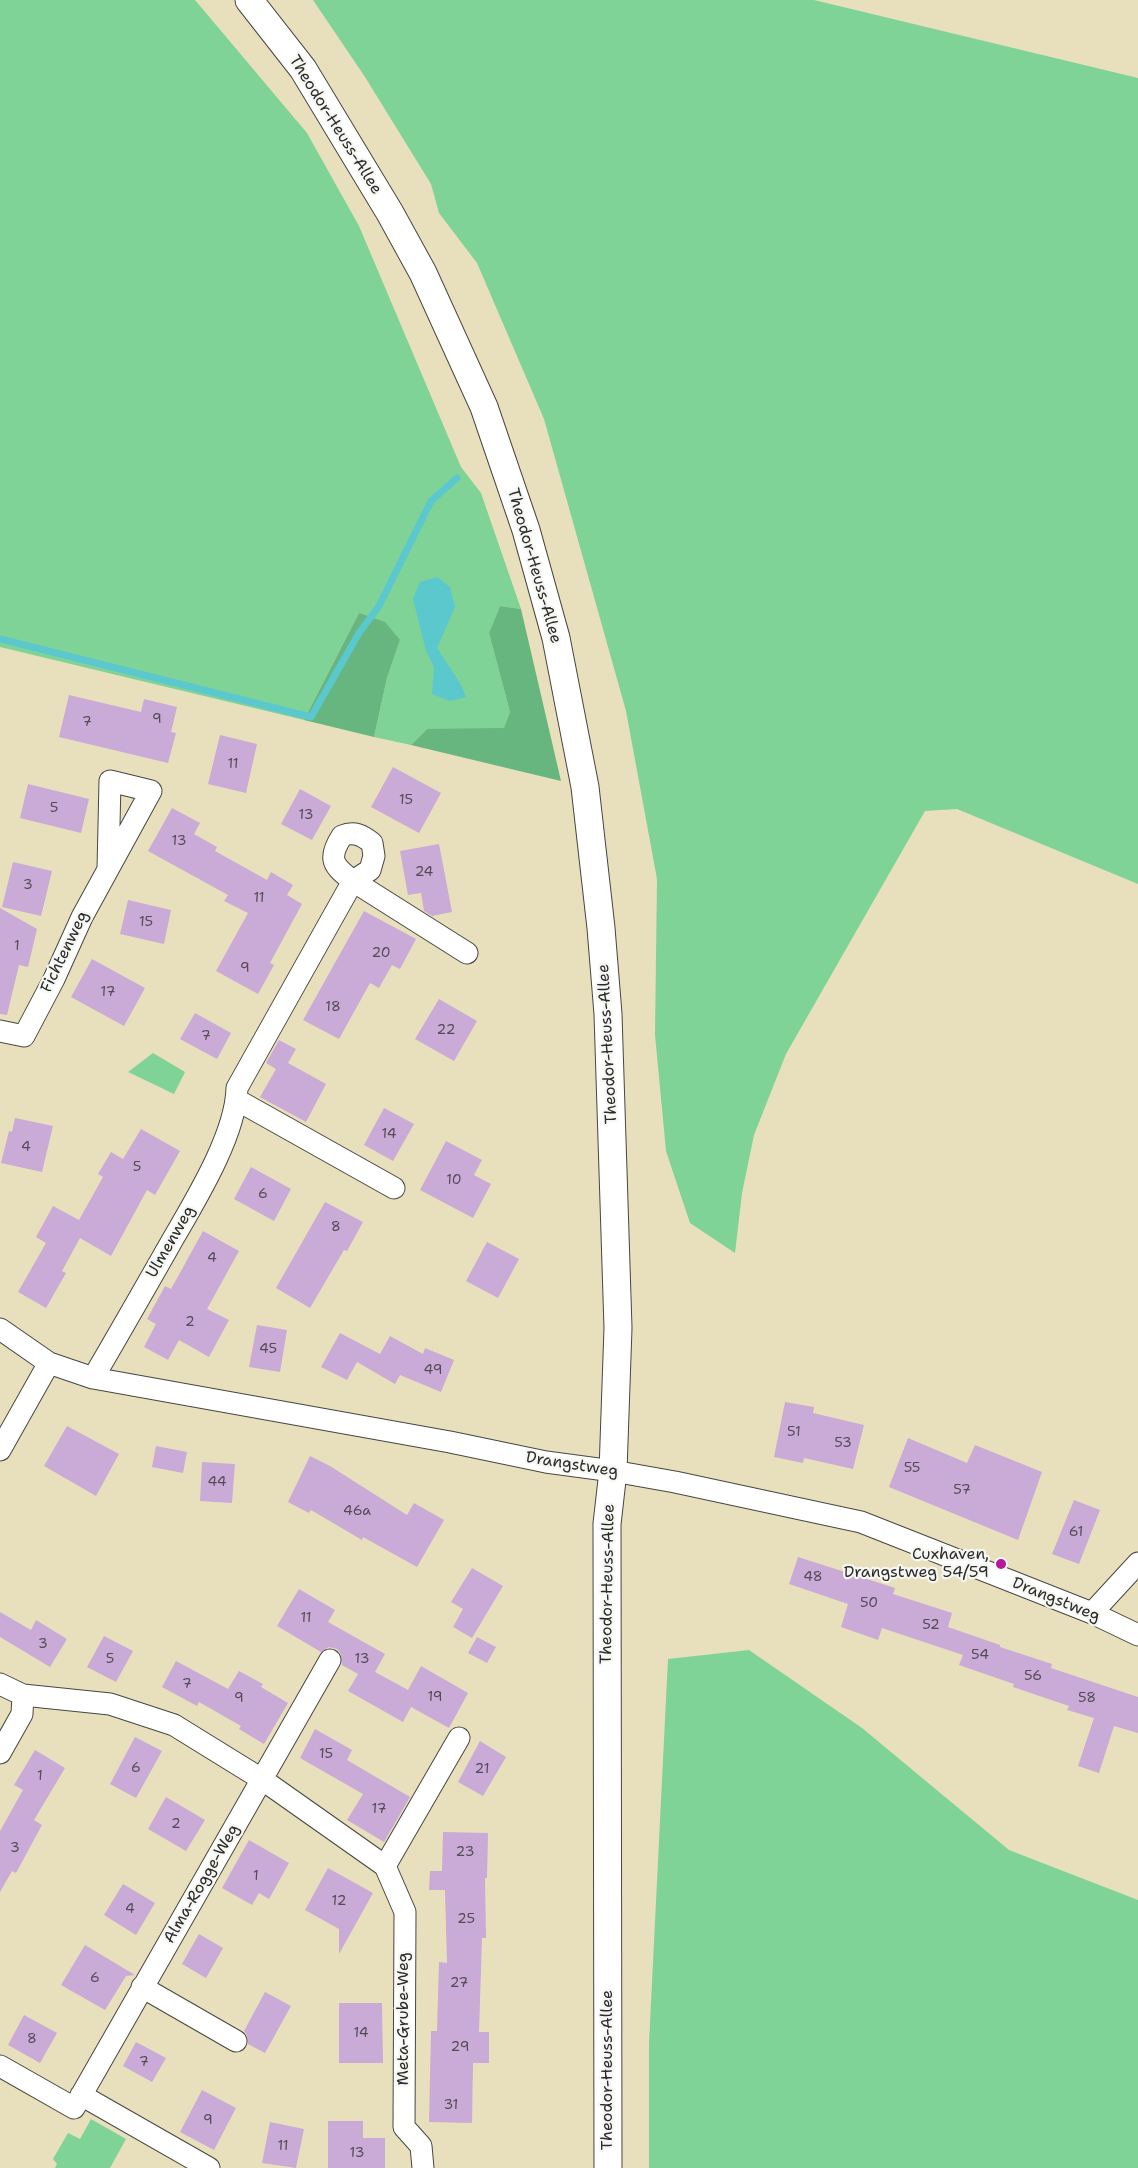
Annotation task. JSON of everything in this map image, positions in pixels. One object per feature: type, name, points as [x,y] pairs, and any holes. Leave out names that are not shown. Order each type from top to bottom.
[{"type":"street","name":"Theodor-Heuss-Allee","points":[[249,0],[303,69],[390,213],[423,273],[488,418],[522,518],[556,638],[585,787],[608,1014],[618,1328],[613,1471],[607,1517],[608,2168]]},
{"type":"street","name":"Fichtenweg","points":[[0,1031],[30,1037],[82,917],[108,869]]},
{"type":"street","name":"Ulmenweg","points":[[93,1378],[206,1181],[225,1137],[237,1100],[237,1088],[353,881],[467,953]]},
{"type":"street","points":[[237,1100],[394,1188]]},
{"type":"street","name":"Drangstweg","points":[[0,1329],[49,1363],[93,1378],[450,1442],[546,1462],[675,1482],[861,1522],[1092,1613],[1138,1635]]},
{"type":"street","points":[[0,1450],[49,1363]]},
{"type":"street","points":[[1092,1613],[1138,1563]]},
{"type":"street","points":[[263,1780],[330,1660]]},
{"type":"street","points":[[0,1684],[23,1695],[110,1704],[174,1725],[263,1780],[385,1866],[459,1738]]},
{"type":"street","points":[[0,1753],[22,1714],[23,1695]]},
{"type":"street","name":"Alma-Rogge-Weg","points":[[81,2094],[263,1780]]},
{"type":"street","name":"Meta-Grube-Weg","points":[[385,1866],[405,1912],[404,2127],[422,2146],[423,2168]]},
{"type":"street","points":[[142,1988],[236,2041]]},
{"type":"street","points":[[0,2066],[74,2108],[81,2094],[209,2168]]},
{"type":"green space","points":[[0,0],[195,0],[307,133],[359,226],[461,467],[481,493],[521,609],[500,606],[489,633],[510,712],[504,729],[427,729],[411,745],[374,737],[387,678],[400,640],[359,613],[304,720],[0,647]]},
{"type":"green space","points":[[313,0],[814,0],[1138,78],[1138,884],[957,809],[925,811],[786,1054],[754,1135],[742,1193],[735,1253],[690,1223],[666,1151],[655,1035],[657,879],[626,711],[544,419],[477,263],[439,213],[431,184],[365,77]]},
{"type":"green space","points":[[500,606],[521,609],[561,781],[411,745],[427,729],[504,728],[510,712],[489,633]]},
{"type":"green space","points":[[359,613],[385,622],[400,640],[387,678],[374,737],[304,720]]},
{"type":"green space","points":[[153,1053],[185,1072],[174,1094],[128,1072]]},
{"type":"green space","points":[[749,1650],[862,1728],[1009,1850],[1138,1900],[1138,2168],[649,2168],[649,2043],[668,1659]]},
{"type":"green space","points":[[91,2119],[126,2139],[110,2168],[55,2168],[57,2164],[53,2159],[68,2133],[80,2139]]},
{"type":"water","points":[[437,577],[450,587],[455,607],[437,648],[460,683],[466,697],[450,701],[432,694],[434,667],[426,651],[413,599],[420,582]]},
{"type":"building","points":[[69,695],[141,712],[144,699],[177,707],[171,732],[176,733],[168,763],[59,737]]},
{"type":"building","points":[[220,735],[257,744],[246,793],[208,784]]},
{"type":"building","points":[[393,767],[441,793],[419,833],[371,807]]},
{"type":"building","points":[[28,784],[89,799],[81,833],[20,818]]},
{"type":"building","points":[[300,789],[331,806],[312,840],[281,824]]},
{"type":"building","points":[[172,808],[200,823],[194,834],[217,847],[215,851],[267,880],[271,872],[293,885],[287,895],[302,904],[270,963],[274,965],[258,994],[216,971],[248,913],[224,901],[228,895],[148,851]]},
{"type":"building","points":[[439,844],[452,912],[432,916],[424,911],[421,893],[408,895],[400,851]]},
{"type":"building","points":[[13,862],[52,871],[41,916],[2,907]]},
{"type":"building","points":[[128,900],[171,910],[164,944],[120,934]]},
{"type":"building","points":[[0,908],[37,929],[28,967],[19,965],[7,1015],[0,1014]]},
{"type":"building","points":[[364,911],[416,939],[400,969],[392,965],[379,988],[370,983],[339,1039],[303,1020]]},
{"type":"building","points":[[92,959],[145,988],[124,1026],[71,997]]},
{"type":"building","points":[[439,999],[477,1021],[454,1061],[415,1039]]},
{"type":"building","points":[[195,1013],[231,1033],[217,1059],[180,1039]]},
{"type":"building","points":[[279,1040],[296,1049],[288,1063],[326,1084],[306,1122],[260,1097],[276,1069],[266,1063]]},
{"type":"building","points":[[384,1108],[414,1124],[393,1161],[364,1145]]},
{"type":"building","points":[[15,1118],[53,1126],[42,1172],[1,1163],[9,1131],[12,1132]]},
{"type":"building","points":[[141,1129],[180,1151],[155,1195],[147,1190],[111,1256],[80,1238],[62,1271],[66,1273],[46,1308],[18,1292],[46,1243],[36,1237],[53,1206],[79,1220],[103,1177],[98,1174],[111,1152],[123,1159]]},
{"type":"building","points":[[446,1141],[482,1160],[474,1175],[491,1184],[473,1218],[420,1190]]},
{"type":"building","points":[[251,1167],[291,1189],[274,1221],[234,1199]]},
{"type":"building","points":[[325,1202],[363,1222],[310,1308],[276,1288]]},
{"type":"building","points":[[203,1231],[239,1251],[207,1309],[229,1320],[209,1357],[179,1340],[168,1360],[144,1347],[156,1324],[147,1319],[165,1286],[171,1289]]},
{"type":"building","points":[[487,1242],[519,1259],[498,1298],[466,1281]]},
{"type":"building","points":[[257,1325],[287,1330],[280,1372],[249,1367]]},
{"type":"building","points":[[340,1333],[380,1354],[390,1336],[423,1354],[425,1348],[454,1360],[441,1392],[400,1375],[395,1384],[357,1362],[347,1380],[321,1367]]},
{"type":"building","points":[[785,1402],[814,1407],[813,1413],[864,1425],[853,1469],[804,1458],[803,1463],[774,1457]]},
{"type":"building","points":[[67,1426],[119,1454],[96,1496],[44,1466]]},
{"type":"building","points":[[908,1438],[967,1463],[975,1445],[1042,1472],[1018,1540],[889,1487]]},
{"type":"building","points":[[156,1446],[187,1452],[183,1473],[152,1467]]},
{"type":"building","points":[[310,1456],[330,1466],[407,1515],[414,1503],[444,1520],[417,1567],[363,1537],[362,1540],[311,1510],[309,1513],[288,1502]]},
{"type":"building","points":[[202,1462],[235,1464],[232,1503],[200,1501]]},
{"type":"building","points":[[1074,1500],[1100,1510],[1079,1564],[1052,1554]]},
{"type":"building","points":[[798,1557],[895,1588],[893,1594],[952,1613],[948,1627],[1052,1664],[1051,1668],[1138,1697],[1138,1733],[1114,1726],[1099,1773],[1078,1766],[1094,1718],[1067,1710],[1069,1706],[959,1665],[963,1655],[882,1628],[878,1640],[841,1627],[848,1604],[789,1584]]},
{"type":"building","points":[[472,1568],[503,1586],[472,1638],[453,1627],[463,1609],[451,1602]]},
{"type":"building","points":[[299,1589],[335,1610],[328,1622],[385,1654],[375,1672],[408,1690],[421,1666],[468,1693],[449,1728],[411,1707],[403,1722],[348,1691],[358,1674],[342,1665],[341,1654],[337,1649],[329,1647],[321,1652],[277,1626]]},
{"type":"building","points":[[0,1612],[31,1630],[36,1620],[67,1639],[50,1667],[0,1637]]},
{"type":"building","points":[[104,1636],[133,1651],[116,1682],[87,1667]]},
{"type":"building","points":[[477,1637],[496,1647],[487,1663],[468,1653]]},
{"type":"building","points":[[176,1661],[228,1689],[239,1671],[263,1684],[261,1687],[288,1703],[264,1744],[239,1729],[241,1726],[199,1702],[197,1706],[162,1687]]},
{"type":"building","points":[[315,1729],[352,1750],[347,1760],[410,1797],[384,1842],[347,1820],[363,1794],[300,1758]]},
{"type":"building","points":[[135,1737],[162,1751],[136,1798],[110,1784]]},
{"type":"building","points":[[480,1741],[506,1757],[483,1796],[458,1782]]},
{"type":"building","points":[[35,1750],[65,1768],[34,1820],[42,1825],[16,1873],[12,1871],[0,1892],[0,1831],[23,1790],[14,1785]]},
{"type":"building","points":[[166,1797],[205,1820],[186,1851],[148,1829]]},
{"type":"building","points":[[443,1832],[488,1833],[487,1878],[485,1878],[486,1938],[482,1938],[479,2032],[489,2032],[489,2063],[473,2063],[472,2123],[429,2122],[431,2031],[437,2031],[439,1962],[447,1963],[445,1890],[429,1890],[430,1871],[442,1871]]},
{"type":"building","points":[[249,1840],[289,1863],[269,1899],[259,1893],[252,1905],[222,1888]]},
{"type":"building","points":[[328,1868],[373,1893],[339,1954],[339,1929],[305,1910]]},
{"type":"building","points":[[123,1884],[155,1903],[136,1935],[104,1915]]},
{"type":"building","points":[[199,1934],[223,1948],[206,1978],[182,1964]]},
{"type":"building","points":[[85,1945],[135,1975],[126,1976],[105,2010],[61,1985]]},
{"type":"building","points":[[265,1992],[291,2006],[265,2053],[248,2044],[244,2031]]},
{"type":"building","points":[[339,2003],[382,2003],[383,2063],[339,2063]]},
{"type":"building","points":[[24,2015],[57,2033],[40,2063],[8,2045]]},
{"type":"building","points":[[136,2042],[166,2058],[152,2082],[123,2066]]},
{"type":"building","points":[[202,2090],[236,2108],[214,2150],[180,2132]]},
{"type":"building","points":[[328,2121],[363,2121],[363,2138],[385,2138],[385,2168],[328,2168]]},
{"type":"building","points":[[270,2122],[304,2129],[296,2168],[262,2163]]},
{"type":"waterway","points":[[0,639],[311,717],[359,633],[379,606],[431,501],[457,478]]},
{"type":"place","name":"Cuxhaven, Drangstweg 54/59","points":[[1001,1564]]}]
